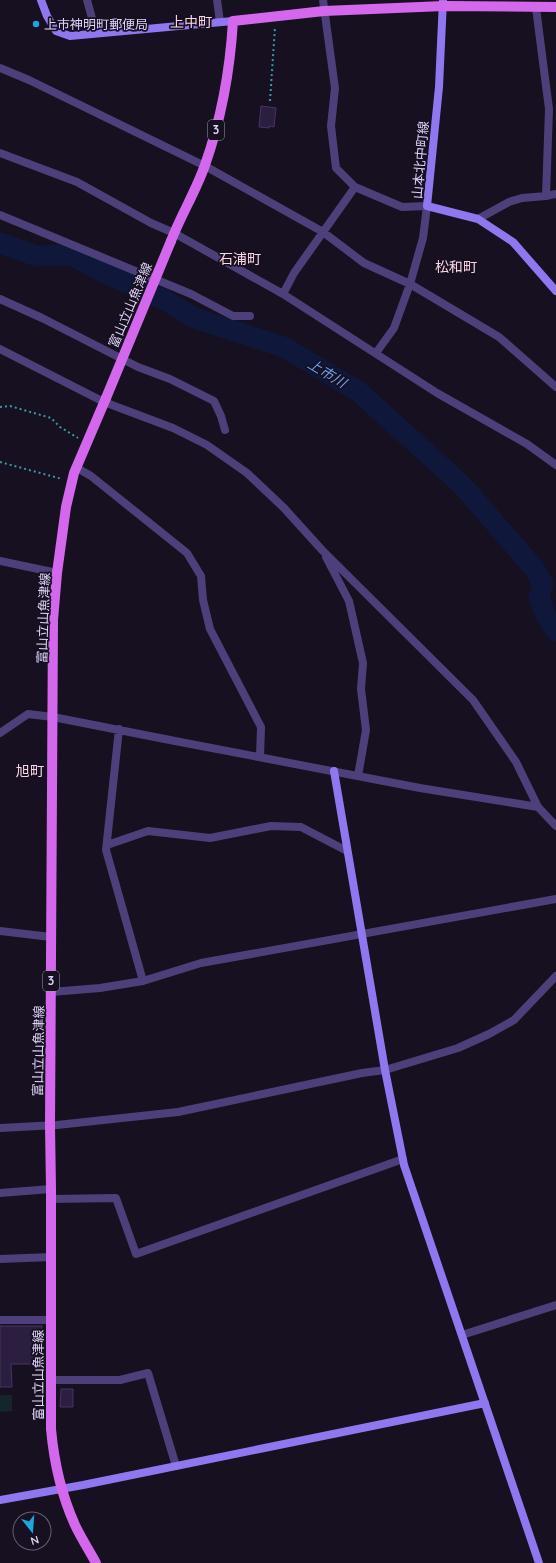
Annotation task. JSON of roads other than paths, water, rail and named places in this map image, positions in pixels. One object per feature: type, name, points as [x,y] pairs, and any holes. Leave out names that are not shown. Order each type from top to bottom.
[{"type":"main road","points":[[233,21],[324,11],[443,3],[525,4],[536,8],[556,7]]},
{"type":"main road","name":"富山立山魚津線","points":[[96,1563],[75,1525],[62,1489],[54,1460],[51,1429],[51,937],[54,620],[57,573],[66,507],[77,468],[204,166],[221,114],[230,59],[233,21]]},
{"type":"street","points":[[41,0],[47,16],[56,31],[70,36],[233,21]]},
{"type":"street","points":[[87,0],[96,33]]},
{"type":"street","points":[[217,0],[220,22]]},
{"type":"street","points":[[323,0],[335,88],[331,126],[336,168],[355,187],[402,207],[427,206],[423,238],[410,284],[394,328],[376,353]]},
{"type":"street","name":"山本北中町線","points":[[443,3],[439,87],[427,206],[478,219],[513,242],[556,291]]},
{"type":"street","points":[[536,8],[549,109],[546,196]]},
{"type":"street","points":[[0,68],[29,80],[204,166],[323,232],[364,263],[410,284],[500,337],[556,387]]},
{"type":"street","points":[[0,153],[77,182],[151,223],[173,237],[283,294],[437,393],[527,444],[556,466]]},
{"type":"street","points":[[283,294],[294,274],[355,187]]},
{"type":"street","points":[[478,219],[509,202],[522,198],[556,194]]},
{"type":"street","points":[[0,215],[191,294],[233,316],[250,316]]},
{"type":"street","points":[[0,299],[42,318],[138,368],[170,379],[214,401],[221,416],[224,430]]},
{"type":"street","points":[[0,349],[105,400],[173,428],[207,445],[247,472],[284,508],[322,550],[473,700],[516,762],[538,807],[556,826]]},
{"type":"street","points":[[77,468],[91,476],[187,553],[201,576],[203,600],[210,630],[261,727],[260,757]]},
{"type":"street","points":[[322,550],[349,601],[363,662],[361,689],[366,730],[358,776]]},
{"type":"street","points":[[0,560],[57,573]]},
{"type":"street","points":[[0,733],[28,714],[53,716],[174,741],[420,788],[538,807]]},
{"type":"street","points":[[119,729],[106,850],[143,981]]},
{"type":"street","points":[[334,771],[385,1070],[403,1159],[539,1563]]},
{"type":"street","points":[[107,845],[148,831],[210,838],[271,826],[301,828],[347,851]]},
{"type":"street","points":[[51,992],[100,988],[143,981],[201,963],[556,899]]},
{"type":"street","points":[[0,931],[51,937]]},
{"type":"street","points":[[0,1128],[50,1126],[178,1112],[362,1073],[385,1070],[458,1048],[489,1034],[514,1020],[556,976]]},
{"type":"street","points":[[0,1193],[116,1198],[136,1254],[403,1159]]},
{"type":"street","points":[[0,1259],[51,1257]]},
{"type":"street","points":[[462,1335],[556,1305]]},
{"type":"street","points":[[0,1320],[51,1320]]},
{"type":"street","points":[[51,1380],[120,1380],[148,1373],[176,1466]]},
{"type":"street","points":[[0,1500],[176,1466],[485,1402]]},
{"type":"waterway","name":"上市川","points":[[0,243],[37,256],[71,255],[107,274],[163,299],[195,318],[284,347],[359,392],[462,485],[533,567],[543,584],[539,597],[545,614],[556,631]]},
{"type":"place","name":"上市神明町郵便局","points":[[36,24]]},
{"type":"district","name":"上中町","points":[[191,22]]},
{"type":"district","name":"石浦町","points":[[240,259]]},
{"type":"district","name":"松和町","points":[[456,267]]},
{"type":"district","name":"旭町","points":[[30,771]]}]
